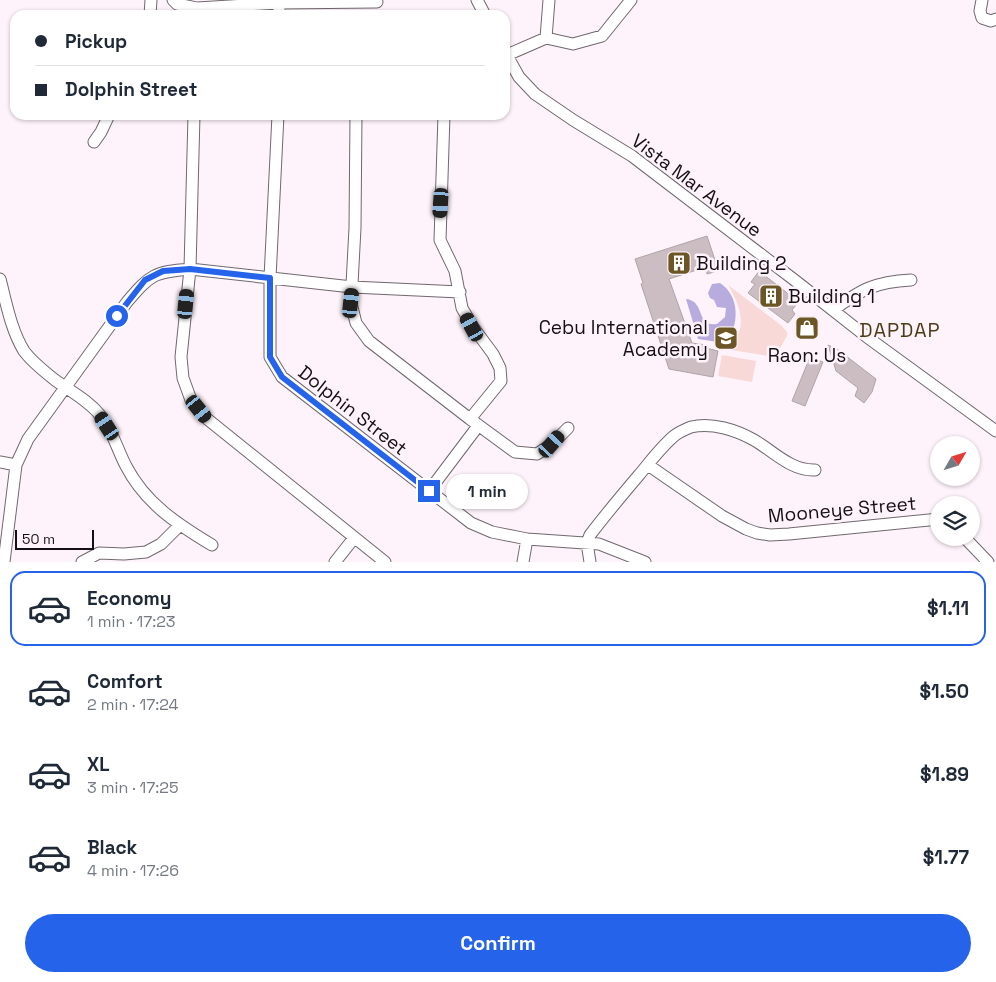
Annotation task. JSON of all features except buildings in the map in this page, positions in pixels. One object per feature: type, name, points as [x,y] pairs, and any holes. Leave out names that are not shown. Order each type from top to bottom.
[{"type":"street","points":[[173,0],[177,4],[196,8],[377,2]]},
{"type":"street","points":[[546,38],[550,0]]},
{"type":"street","points":[[510,56],[546,38],[573,44],[602,36],[631,0]]},
{"type":"street","points":[[982,0],[980,11],[982,18],[990,21],[996,19]]},
{"type":"street","name":"Vista Mar Avenue","points":[[510,62],[524,83],[535,94],[632,156],[933,387],[995,429]]},
{"type":"street","points":[[94,142],[102,132],[107,120]]},
{"type":"street","points":[[194,120],[190,269],[180,357],[183,378],[191,400],[206,418],[385,562]]},
{"type":"street","name":"Dolphin Street","points":[[278,120],[270,278],[270,357],[282,377],[476,526],[503,535],[527,539],[587,543],[609,548],[645,562]]},
{"type":"street","points":[[356,120],[355,228],[351,303],[356,323],[369,341],[515,452],[537,454],[552,444],[568,428]]},
{"type":"street","points":[[429,491],[501,381],[500,368],[493,354],[472,327],[462,308],[456,271],[440,240],[444,120]]},
{"type":"street","points":[[4,562],[16,466],[28,438],[145,280],[163,271],[190,269],[352,287],[460,292]]},
{"type":"street","points":[[0,279],[12,324],[25,352],[42,370],[89,404],[101,416],[114,436],[125,464],[136,484],[152,503],[179,526],[212,545]]},
{"type":"street","points":[[833,310],[871,286],[888,281],[911,280]]},
{"type":"street","points":[[590,562],[587,543],[590,535],[676,434],[691,427],[706,426],[729,430],[753,440],[791,464],[807,470],[815,470]]},
{"type":"street","points":[[0,462],[16,466]]},
{"type":"street","name":"Mooneye Street","points":[[648,465],[722,516],[757,533],[770,535],[789,534],[930,520]]},
{"type":"street","points":[[82,562],[98,554],[146,552],[161,544],[179,526]]},
{"type":"street","points":[[335,562],[354,538]]},
{"type":"street","points":[[523,562],[527,539]]},
{"type":"street","points":[[973,546],[988,562]]},
{"type":"shaded area","points":[[720,283],[731,295],[736,312],[733,328],[725,343],[698,339],[686,299],[696,304],[706,322],[717,324],[725,317],[726,308],[717,307],[708,293],[712,284]]},
{"type":"shaded area","points":[[728,285],[782,326],[787,332],[787,336],[775,357],[725,349],[738,334],[741,318],[737,302]]},
{"type":"shaded area","points":[[722,355],[756,361],[752,382],[718,376]]},
{"type":"place","name":"Building 2","points":[[679,263]]},
{"type":"place","name":"Building 1","points":[[771,296]]},
{"type":"place","name":"Raon: Us","points":[[807,328]]},
{"type":"place","name":"Cebu International Academy","points":[[726,338]]},
{"type":"district","name":"DAPDAP","points":[[900,330]]},
{"type":"route","points":[[117,316],[145,280],[163,271],[190,269],[270,278],[270,357],[282,377],[429,491]]}]
